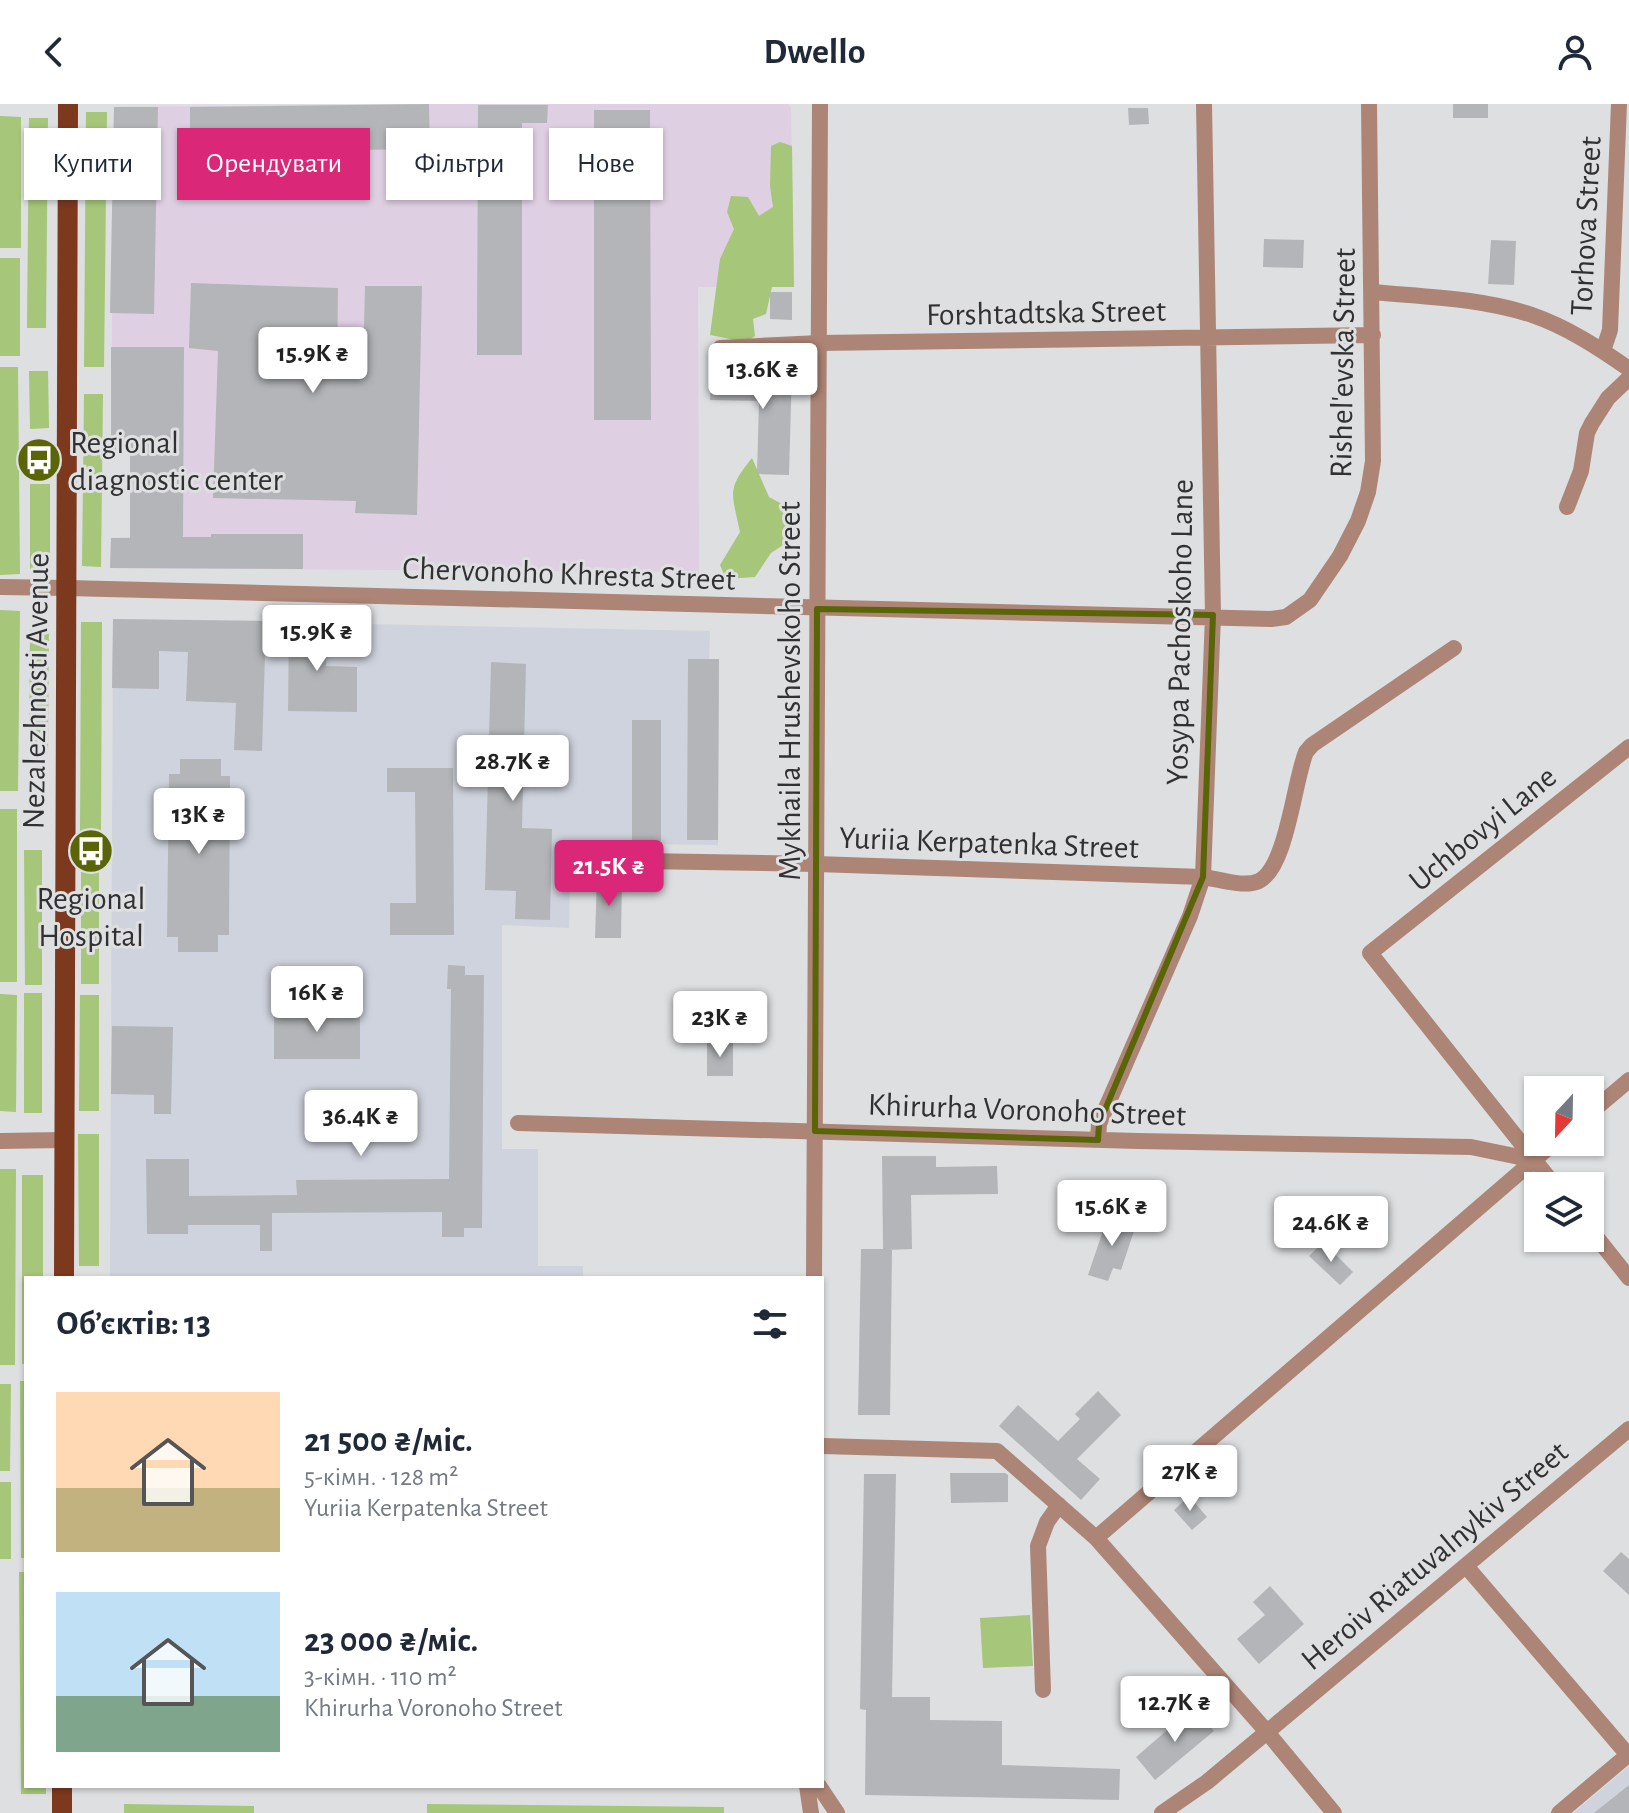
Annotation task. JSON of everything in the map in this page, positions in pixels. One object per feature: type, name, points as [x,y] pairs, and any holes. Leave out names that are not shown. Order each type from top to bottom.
[{"type":"main road","name":"Nezalezhnosti Avenue","points":[[64,1276],[62,1140],[68,104]]},
{"type":"main road","points":[[62,1788],[62,1813]]},
{"type":"street","name":"Mykhaila Hrushevskoho Street","points":[[814,1276],[820,104]]},
{"type":"street","name":"Yosypa Pachoskoho Lane","points":[[1098,1140],[1099,1124],[1190,916],[1203,877],[1213,615],[1204,104]]},
{"type":"street","name":"Rishel'evska Street","points":[[1213,615],[1286,617],[1310,600],[1340,556],[1358,521],[1368,492],[1373,461],[1369,104]]},
{"type":"street","name":"Torhova Street","points":[[1603,351],[1610,330],[1619,104]]},
{"type":"street","points":[[1610,294],[1629,286]]},
{"type":"street","points":[[1373,292],[1470,301],[1533,315],[1572,333],[1629,369]]},
{"type":"street","name":"Forshtadtska Street","points":[[720,348],[819,343],[1373,335]]},
{"type":"street","points":[[1567,507],[1581,471],[1587,433],[1608,398],[1629,378]]},
{"type":"street","name":"Chervonoho Khresta Street","points":[[0,587],[817,609],[1213,615]]},
{"type":"street","name":"Yuriia Kerpatenka Street","points":[[581,860],[816,864],[1203,877],[1245,883],[1259,881],[1274,865],[1306,752],[1454,648]]},
{"type":"street","name":"Uchbovyi Lane","points":[[1534,1160],[1370,953],[1629,747]]},
{"type":"street","points":[[1604,1101],[1629,1080]]},
{"type":"street","name":"Khirurha Voronoho Street","points":[[518,1123],[1471,1147],[1534,1160]]},
{"type":"street","points":[[0,1141],[62,1140]]},
{"type":"street","points":[[1096,1538],[1539,1156]]},
{"type":"street","points":[[1534,1160],[1544,1172]]},
{"type":"street","points":[[1604,1247],[1629,1278]]},
{"type":"street","name":"Heroiv Riatuvalnykiv Street","points":[[1162,1813],[1207,1782],[1629,1429]]},
{"type":"street","points":[[824,1446],[997,1451],[1096,1538],[1334,1813]]},
{"type":"street","points":[[1043,1690],[1038,1546],[1047,1522],[1059,1505]]},
{"type":"street","points":[[1466,1566],[1628,1754],[1559,1813]]},
{"type":"street","points":[[803,1811],[806,1788]]},
{"type":"street","points":[[820,1788],[837,1813]]},
{"type":"highlighted area","points":[[817,609],[1213,615],[1203,877],[1099,1124],[1098,1140],[815,1131]]},
{"type":"shaded area","points":[[788,104],[791,108],[794,287],[698,287],[699,572],[110,568],[111,538],[130,537],[130,450],[111,450],[113,200],[161,200],[161,128],[114,128],[114,107]]},
{"type":"shaded area","points":[[113,619],[710,631],[709,659],[719,659],[718,845],[571,843],[569,928],[502,925],[502,1149],[538,1149],[538,1266],[583,1266],[583,1276],[110,1276]]},
{"type":"shaded area","points":[[1629,1766],[1629,1813],[1573,1813]]},
{"type":"green space","points":[[86,112],[107,112],[107,128],[86,128]]},
{"type":"green space","points":[[0,116],[21,117],[21,248],[0,248]]},
{"type":"green space","points":[[29,118],[48,118],[48,128],[29,128]]},
{"type":"green space","points":[[780,142],[792,146],[794,287],[772,287],[766,314],[753,319],[755,336],[746,342],[710,335],[720,259],[734,229],[727,212],[731,196],[748,197],[759,216],[773,207],[771,146]]},
{"type":"green space","points":[[28,200],[47,200],[46,328],[27,328]]},
{"type":"green space","points":[[85,200],[106,200],[104,367],[84,367]]},
{"type":"green space","points":[[0,258],[20,258],[20,356],[0,356]]},
{"type":"green space","points":[[0,367],[18,367],[20,574],[0,575]]},
{"type":"green space","points":[[29,371],[48,371],[49,428],[30,429]]},
{"type":"green space","points":[[84,394],[103,394],[101,567],[82,566]]},
{"type":"green space","points":[[752,458],[769,497],[782,504],[789,532],[786,543],[771,553],[755,577],[726,579],[720,565],[740,532],[733,492],[738,478]]},
{"type":"green space","points":[[30,484],[50,484],[50,569],[30,569]]},
{"type":"green space","points":[[0,610],[20,611],[18,791],[0,791]]},
{"type":"green space","points":[[81,622],[102,622],[101,833],[80,833]]},
{"type":"green space","points":[[30,623],[49,623],[48,753],[29,753]]},
{"type":"green space","points":[[0,809],[17,809],[17,982],[0,982]]},
{"type":"green space","points":[[24,850],[42,850],[42,985],[25,985]]},
{"type":"green space","points":[[81,872],[99,872],[99,984],[81,984]]},
{"type":"green space","points":[[24,993],[42,993],[42,1113],[24,1113]]},
{"type":"green space","points":[[0,994],[17,995],[16,1112],[0,1111]]},
{"type":"green space","points":[[80,995],[99,995],[99,1111],[79,1111]]},
{"type":"green space","points":[[78,1134],[99,1134],[99,1266],[79,1266]]},
{"type":"green space","points":[[0,1169],[16,1169],[15,1365],[0,1365]]},
{"type":"green space","points":[[22,1175],[43,1175],[43,1276],[24,1276],[22,1364]]},
{"type":"green space","points":[[20,1381],[24,1381],[24,1558],[21,1558]]},
{"type":"green space","points":[[0,1384],[11,1384],[10,1471],[0,1471]]},
{"type":"green space","points":[[0,1482],[11,1482],[11,1559],[0,1559]]},
{"type":"green space","points":[[19,1572],[24,1572],[24,1788],[46,1788],[46,1794],[21,1794]]},
{"type":"green space","points":[[1030,1615],[1033,1666],[983,1668],[980,1618]]},
{"type":"green space","points":[[124,1804],[254,1806],[254,1813],[124,1813]]},
{"type":"green space","points":[[427,1804],[724,1807],[724,1813],[427,1813]]},
{"type":"building","points":[[429,104],[430,128],[386,128],[386,150],[370,150],[370,128],[190,128],[190,107]]},
{"type":"building","points":[[1453,104],[1488,104],[1488,118],[1453,118]]},
{"type":"building","points":[[478,105],[548,105],[547,123],[522,123],[522,128],[478,128]]},
{"type":"building","points":[[114,107],[158,107],[158,128],[114,128]]},
{"type":"building","points":[[1128,108],[1148,108],[1149,124],[1129,125]]},
{"type":"building","points":[[594,110],[650,110],[650,128],[594,128]]},
{"type":"building","points":[[112,200],[156,200],[154,314],[110,313]]},
{"type":"building","points":[[478,200],[522,200],[522,355],[477,355]]},
{"type":"building","points":[[594,200],[650,200],[651,420],[594,420]]},
{"type":"building","points":[[1264,239],[1304,240],[1303,268],[1263,267]]},
{"type":"building","points":[[1491,240],[1516,241],[1514,285],[1488,284]]},
{"type":"building","points":[[191,283],[338,288],[337,367],[363,368],[365,286],[422,286],[417,515],[355,513],[356,501],[213,498],[218,351],[189,348]]},
{"type":"building","points":[[770,292],[792,292],[792,320],[770,319]]},
{"type":"building","points":[[111,347],[184,347],[183,537],[303,534],[303,569],[110,568],[111,538],[130,538],[130,449],[111,450]]},
{"type":"building","points":[[760,368],[792,369],[789,475],[757,474],[759,401],[710,400],[711,370],[760,372]]},
{"type":"building","points":[[113,619],[266,621],[262,751],[234,750],[236,703],[186,701],[188,652],[159,651],[159,689],[112,688]]},
{"type":"building","points":[[289,621],[327,622],[326,666],[357,667],[357,712],[288,711]]},
{"type":"building","points":[[688,659],[719,659],[718,840],[687,840]]},
{"type":"building","points":[[491,662],[526,664],[522,828],[552,829],[550,920],[515,919],[516,891],[485,890]]},
{"type":"building","points":[[632,720],[661,720],[661,841],[632,841]]},
{"type":"building","points":[[180,759],[221,759],[221,776],[230,776],[229,935],[218,935],[218,952],[178,952],[178,937],[167,937],[169,774],[180,774]]},
{"type":"building","points":[[387,768],[453,768],[454,935],[390,935],[390,903],[416,903],[415,792],[387,792]]},
{"type":"building","points":[[597,877],[622,878],[621,938],[595,938]]},
{"type":"building","points":[[448,965],[465,966],[465,975],[484,975],[482,1228],[464,1228],[464,1237],[442,1237],[442,1212],[272,1213],[272,1251],[260,1251],[260,1225],[188,1225],[188,1234],[147,1234],[146,1159],[189,1159],[189,1196],[297,1195],[296,1180],[449,1179],[451,989],[447,989]]},
{"type":"building","points":[[274,1010],[360,1010],[360,1059],[274,1059]]},
{"type":"building","points":[[112,1026],[173,1027],[171,1114],[154,1114],[154,1095],[111,1094]]},
{"type":"building","points":[[707,1042],[733,1042],[733,1076],[707,1076]]},
{"type":"building","points":[[882,1156],[936,1156],[936,1167],[997,1166],[998,1194],[911,1195],[912,1249],[887,1250],[892,1250],[890,1415],[858,1415],[861,1249],[883,1249]]},
{"type":"building","points":[[1108,1216],[1136,1225],[1121,1270],[1113,1268],[1108,1281],[1088,1275]]},
{"type":"building","points":[[1323,1242],[1353,1272],[1340,1285],[1309,1256]]},
{"type":"building","points":[[1098,1391],[1121,1415],[1077,1459],[1100,1479],[1081,1500],[999,1426],[1018,1405],[1058,1441],[1080,1419],[1075,1414]]},
{"type":"building","points":[[950,1473],[1005,1473],[1008,1475],[1008,1502],[951,1503]]},
{"type":"building","points":[[864,1474],[896,1474],[892,1697],[930,1697],[930,1720],[1002,1721],[1002,1765],[1120,1769],[1119,1800],[865,1795],[866,1710],[860,1709]]},
{"type":"building","points":[[1189,1496],[1207,1517],[1192,1530],[1174,1510]]},
{"type":"building","points":[[1621,1552],[1629,1559],[1629,1595],[1603,1571]]},
{"type":"building","points":[[1270,1586],[1304,1624],[1259,1664],[1237,1639],[1265,1615],[1253,1602]]},
{"type":"building","points":[[1194,1707],[1214,1731],[1155,1780],[1136,1757]]},
{"type":"building","points":[[1629,1785],[1629,1813],[1594,1813]]},
{"type":"place","name":"Regional diagnostic center","points":[[39,460]]},
{"type":"place","name":"Regional Hospital","points":[[91,851]]}]
